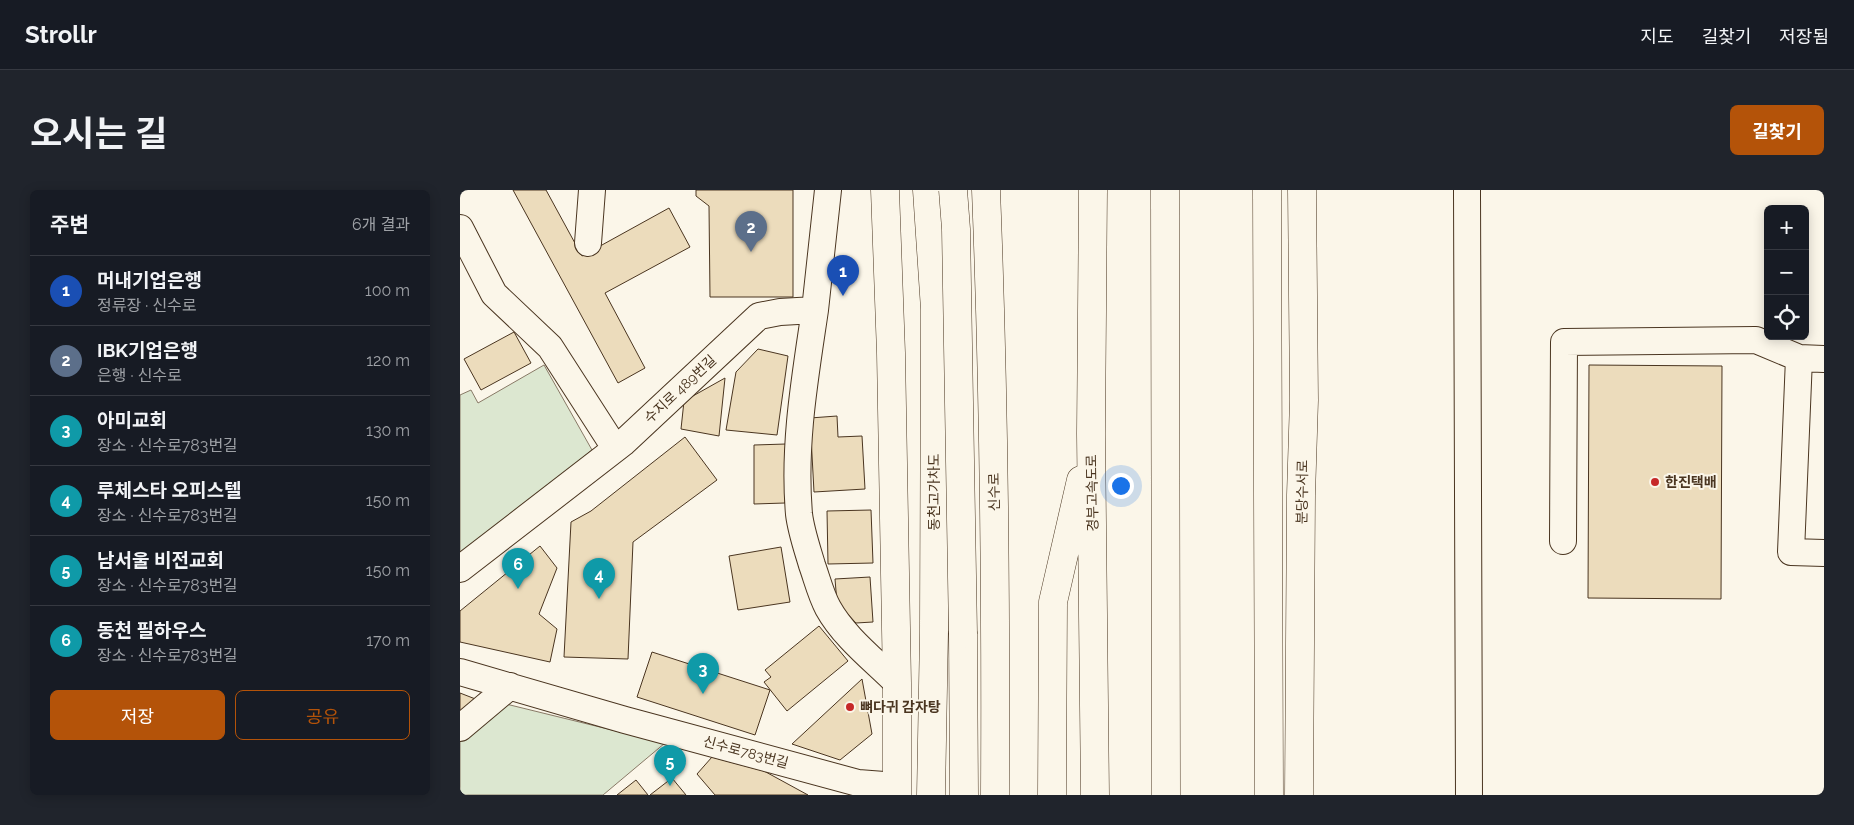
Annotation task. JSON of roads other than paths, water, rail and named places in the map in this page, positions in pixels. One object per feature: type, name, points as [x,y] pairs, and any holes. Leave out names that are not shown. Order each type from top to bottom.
[{"type":"main road","points":[[884,190],[891,353],[897,791]]},
{"type":"main road","name":"동천고가차도","points":[[927,190],[935,309],[934,632],[931,795]]},
{"type":"main road","name":"동천고가차도","points":[[953,190],[956,229],[964,795]]},
{"type":"main road","name":"신수로","points":[[986,190],[992,348],[996,620],[995,795]]},
{"type":"main road","name":"경부고속도로","points":[[1093,190],[1091,434],[1095,795]]},
{"type":"main road","points":[[1165,190],[1166,795]]},
{"type":"main road","points":[[1267,190],[1269,795]]},
{"type":"main road","name":"분당수서로","points":[[1299,795],[1304,400],[1302,190]]},
{"type":"main road","points":[[1052,795],[1053,602],[1091,434]]},
{"type":"street","points":[[588,243],[592,190]]},
{"type":"street","points":[[828,190],[815,310],[800,407],[797,464],[800,524],[819,586],[828,608],[846,633],[897,683]]},
{"type":"street","points":[[1467,190],[1469,795]]},
{"type":"street","points":[[460,228],[494,294],[550,348],[615,448]]},
{"type":"street","name":"수지로 489번길","points":[[460,570],[623,442],[759,316],[780,312],[815,310]]},
{"type":"street","points":[[1563,541],[1564,342],[1756,340],[1812,359],[1791,552],[1824,553]]},
{"type":"street","name":"신수로783번길","points":[[460,672],[851,789],[897,791]]},
{"type":"street","points":[[460,728],[510,686]]},
{"type":"place","name":"IBK기업은행","points":[[751,252]]},
{"type":"place","name":"머내기업은행","points":[[843,296]]},
{"type":"place","name":"한진택배","points":[[1655,482]]},
{"type":"place","name":"동천 필하우스","points":[[518,589]]},
{"type":"place","name":"루체스타 오피스텔","points":[[599,599]]},
{"type":"place","name":"아미교회","points":[[703,694]]},
{"type":"place","name":"뼈다귀 감자탕","points":[[850,707]]},
{"type":"place","name":"남서울 비전교회","points":[[670,786]]}]
